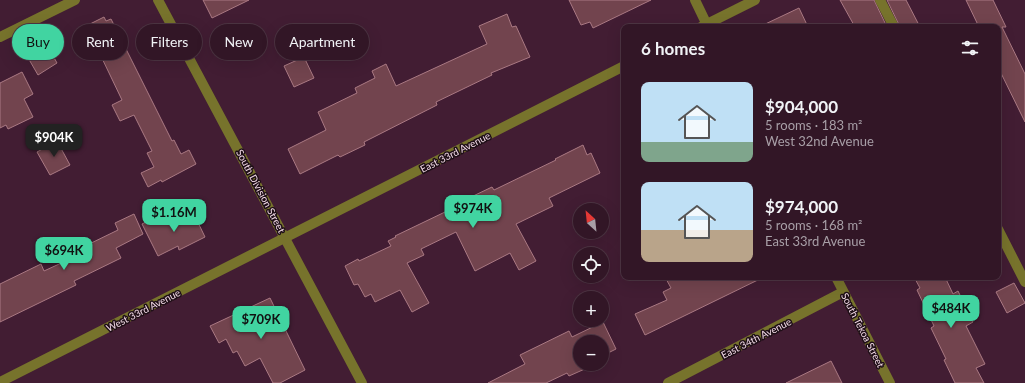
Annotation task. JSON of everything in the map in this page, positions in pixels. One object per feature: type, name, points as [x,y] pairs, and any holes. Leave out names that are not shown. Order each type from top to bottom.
[{"type":"street","points":[[0,37],[75,0]]},
{"type":"street","name":"South Division Street","points":[[158,0],[362,383]]},
{"type":"street","points":[[695,0],[704,24]]},
{"type":"street","points":[[709,24],[754,0]]},
{"type":"street","points":[[880,0],[892,24]]},
{"type":"street","name":"East 33rd Avenue","points":[[286,238],[621,68]]},
{"type":"street","points":[[1001,235],[1025,282]]},
{"type":"street","name":"West 33rd Avenue","points":[[0,382],[19,378],[286,238]]},
{"type":"street","name":"South Tekoa Street","points":[[838,280],[890,383]]},
{"type":"street","name":"East 34th Avenue","points":[[668,383],[844,292]]},
{"type":"building","points":[[203,0],[249,0],[212,18]]},
{"type":"building","points":[[569,0],[651,0],[593,28],[590,22],[581,25]]},
{"type":"building","points":[[840,0],[874,0],[886,24],[853,24]]},
{"type":"building","points":[[887,0],[906,0],[918,24],[899,24]]},
{"type":"building","points":[[966,0],[993,0],[1006,27],[1002,27],[1025,74],[1025,122],[1001,73],[1001,24],[978,24]]},
{"type":"building","points":[[799,8],[807,24],[765,24]]},
{"type":"building","points":[[507,14],[512,27],[516,26],[530,57],[491,73],[492,75],[436,102],[437,105],[364,142],[365,145],[340,157],[338,155],[300,174],[288,149],[326,130],[318,112],[357,93],[355,88],[375,78],[372,71],[386,64],[396,86],[487,44],[479,26]]},
{"type":"building","points":[[104,17],[106,21],[111,19],[114,24],[90,24]]},
{"type":"building","points":[[128,53],[172,141],[174,140],[181,154],[189,150],[196,164],[162,182],[161,180],[148,187],[141,173],[154,167],[147,153],[152,151],[134,115],[120,121],[112,105],[122,100],[103,60],[128,60]]},
{"type":"building","points":[[29,60],[55,60],[57,63],[38,75]]},
{"type":"building","points":[[297,60],[305,60],[314,78],[294,87],[284,66]]},
{"type":"building","points":[[22,72],[33,94],[24,99],[33,117],[8,129],[6,125],[0,128],[0,83]]},
{"type":"building","points":[[57,141],[70,165],[50,175],[37,152]]},
{"type":"building","points":[[583,145],[587,155],[591,153],[600,173],[549,198],[553,206],[516,224],[536,261],[519,270],[510,253],[475,271],[456,232],[421,249],[424,255],[407,263],[429,303],[412,312],[400,290],[375,302],[371,294],[365,297],[358,284],[354,285],[345,266],[358,259],[359,261],[391,246],[388,241],[396,237],[395,236],[470,200],[469,198],[492,187],[494,190],[556,160],[555,159]]},
{"type":"building","points":[[192,210],[205,237],[179,250],[178,246],[158,256],[142,224],[158,216],[162,224]]},
{"type":"building","points":[[134,214],[143,234],[116,248],[121,258],[74,281],[76,285],[0,322],[0,284],[41,264],[44,271],[83,253],[81,248],[118,230],[115,223]]},
{"type":"building","points":[[667,280],[758,280],[645,335],[635,314],[667,300],[663,292],[671,288]]},
{"type":"building","points":[[916,280],[946,280],[953,294],[958,291],[973,322],[966,326],[985,364],[976,368],[984,383],[955,383],[944,360],[946,359],[931,328],[934,326],[917,290],[920,288]]},
{"type":"building","points":[[1014,283],[1025,303],[1007,313],[996,292]]},
{"type":"building","points":[[270,298],[305,370],[280,383],[273,383],[260,358],[245,366],[237,351],[233,353],[226,339],[219,343],[210,326]]},
{"type":"building","points":[[593,327],[605,327],[616,349],[609,352],[609,335],[576,335]]},
{"type":"building","points":[[569,331],[572,337],[573,371],[580,371],[569,376],[567,373],[546,383],[488,383],[525,364],[520,355]]},
{"type":"building","points":[[831,361],[842,383],[786,383]]}]
